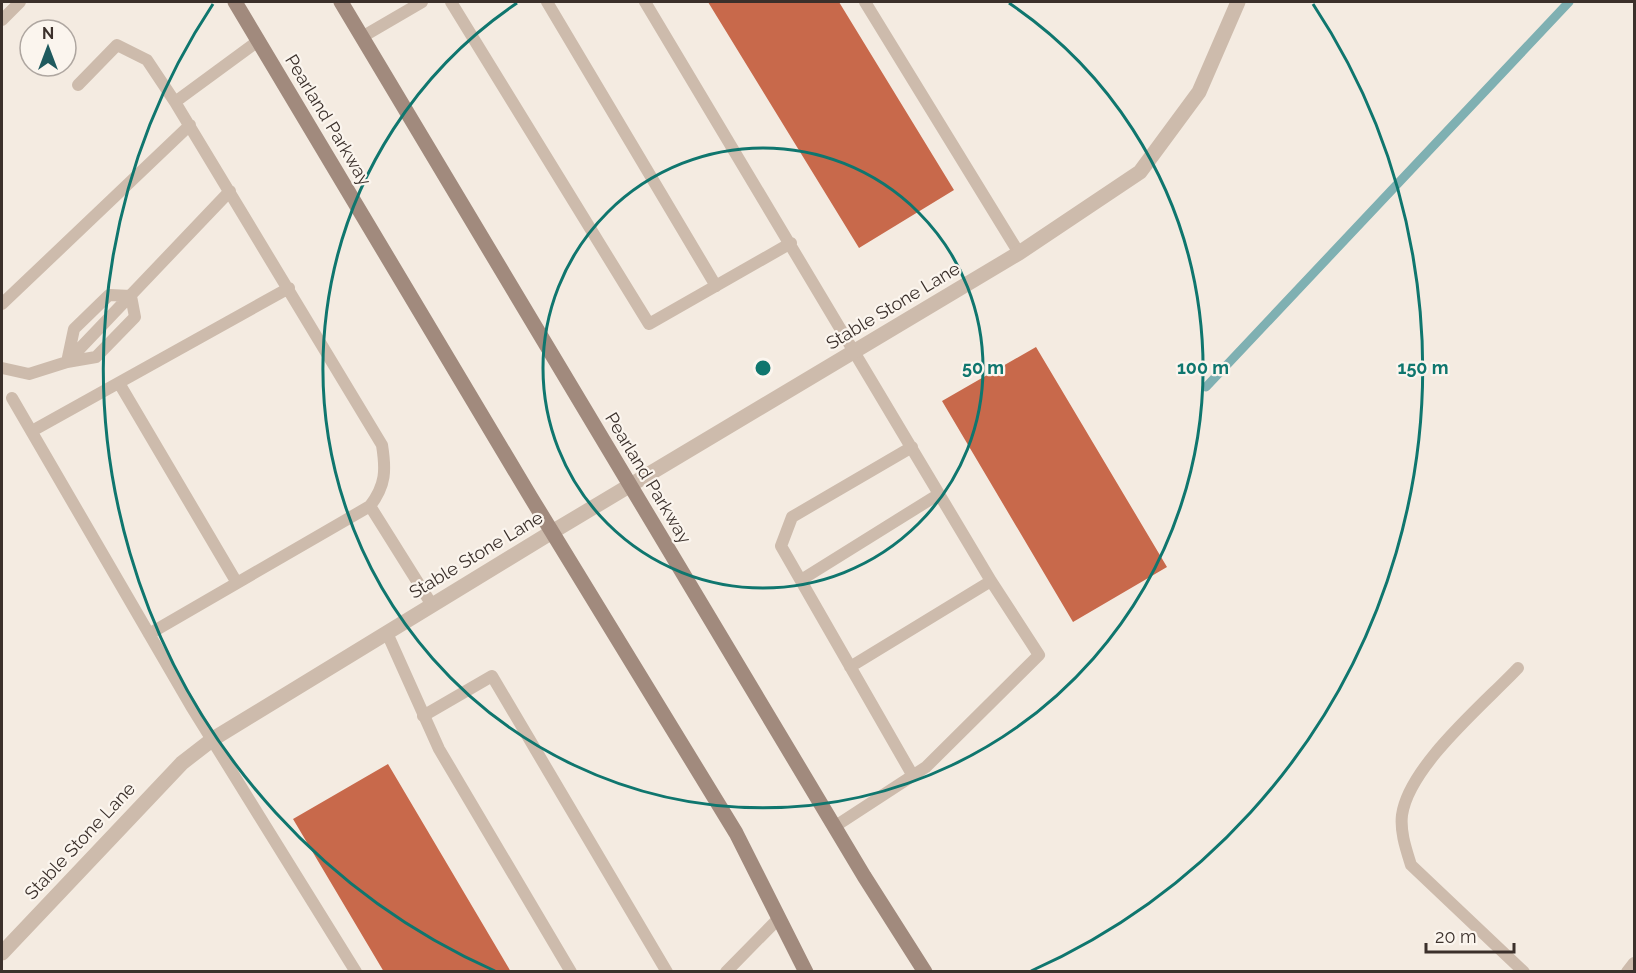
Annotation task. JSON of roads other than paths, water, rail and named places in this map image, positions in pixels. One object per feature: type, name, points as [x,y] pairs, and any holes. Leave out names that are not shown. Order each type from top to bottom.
[{"type":"main road","name":"Pearland Parkway","points":[[235,2],[552,532],[736,833],[806,972]]},
{"type":"main road","name":"Pearland Parkway","points":[[341,2],[834,827],[925,972]]},
{"type":"street","name":"Stable Stone Lane","points":[[2,953],[182,763],[213,739],[552,532],[1019,253],[1140,172],[1200,92],[1238,2]]},
{"type":"lane","points":[[2,20],[20,2]]},
{"type":"lane","points":[[362,37],[422,2]]},
{"type":"lane","points":[[467,2],[453,5],[649,324],[791,243]]},
{"type":"lane","points":[[547,2],[716,286]]},
{"type":"lane","points":[[645,2],[991,581],[1039,655],[926,767],[834,827]]},
{"type":"lane","points":[[865,2],[1019,253]]},
{"type":"lane","points":[[175,102],[258,41]]},
{"type":"lane","points":[[78,85],[117,45],[147,60],[190,125],[290,288],[382,445],[386,473],[380,493],[370,506],[149,633]]},
{"type":"lane","points":[[2,304],[190,125]]},
{"type":"lane","points":[[67,362],[230,191]]},
{"type":"lane","points":[[32,431],[290,288]]},
{"type":"lane","points":[[67,362],[74,329],[109,295],[130,296]]},
{"type":"lane","points":[[2,368],[29,374],[67,362],[96,357],[135,317],[130,296]]},
{"type":"lane","points":[[119,383],[237,583]]},
{"type":"lane","points":[[12,399],[149,633],[356,972]]},
{"type":"lane","points":[[912,447],[792,517],[781,546],[913,776]]},
{"type":"lane","points":[[801,580],[939,494]]},
{"type":"lane","points":[[370,506],[432,605]]},
{"type":"lane","points":[[850,667],[991,581]]},
{"type":"lane","points":[[387,633],[439,749],[571,972]]},
{"type":"lane","points":[[1518,668],[1426,764],[1402,815],[1404,841],[1411,865],[1524,972]]},
{"type":"lane","points":[[423,716],[492,676],[667,972]]},
{"type":"lane","points":[[726,972],[779,918]]},
{"type":"lane","points":[[1626,972],[1635,963]]},
{"type":"waterway","points":[[1206,387],[1569,2]]}]
